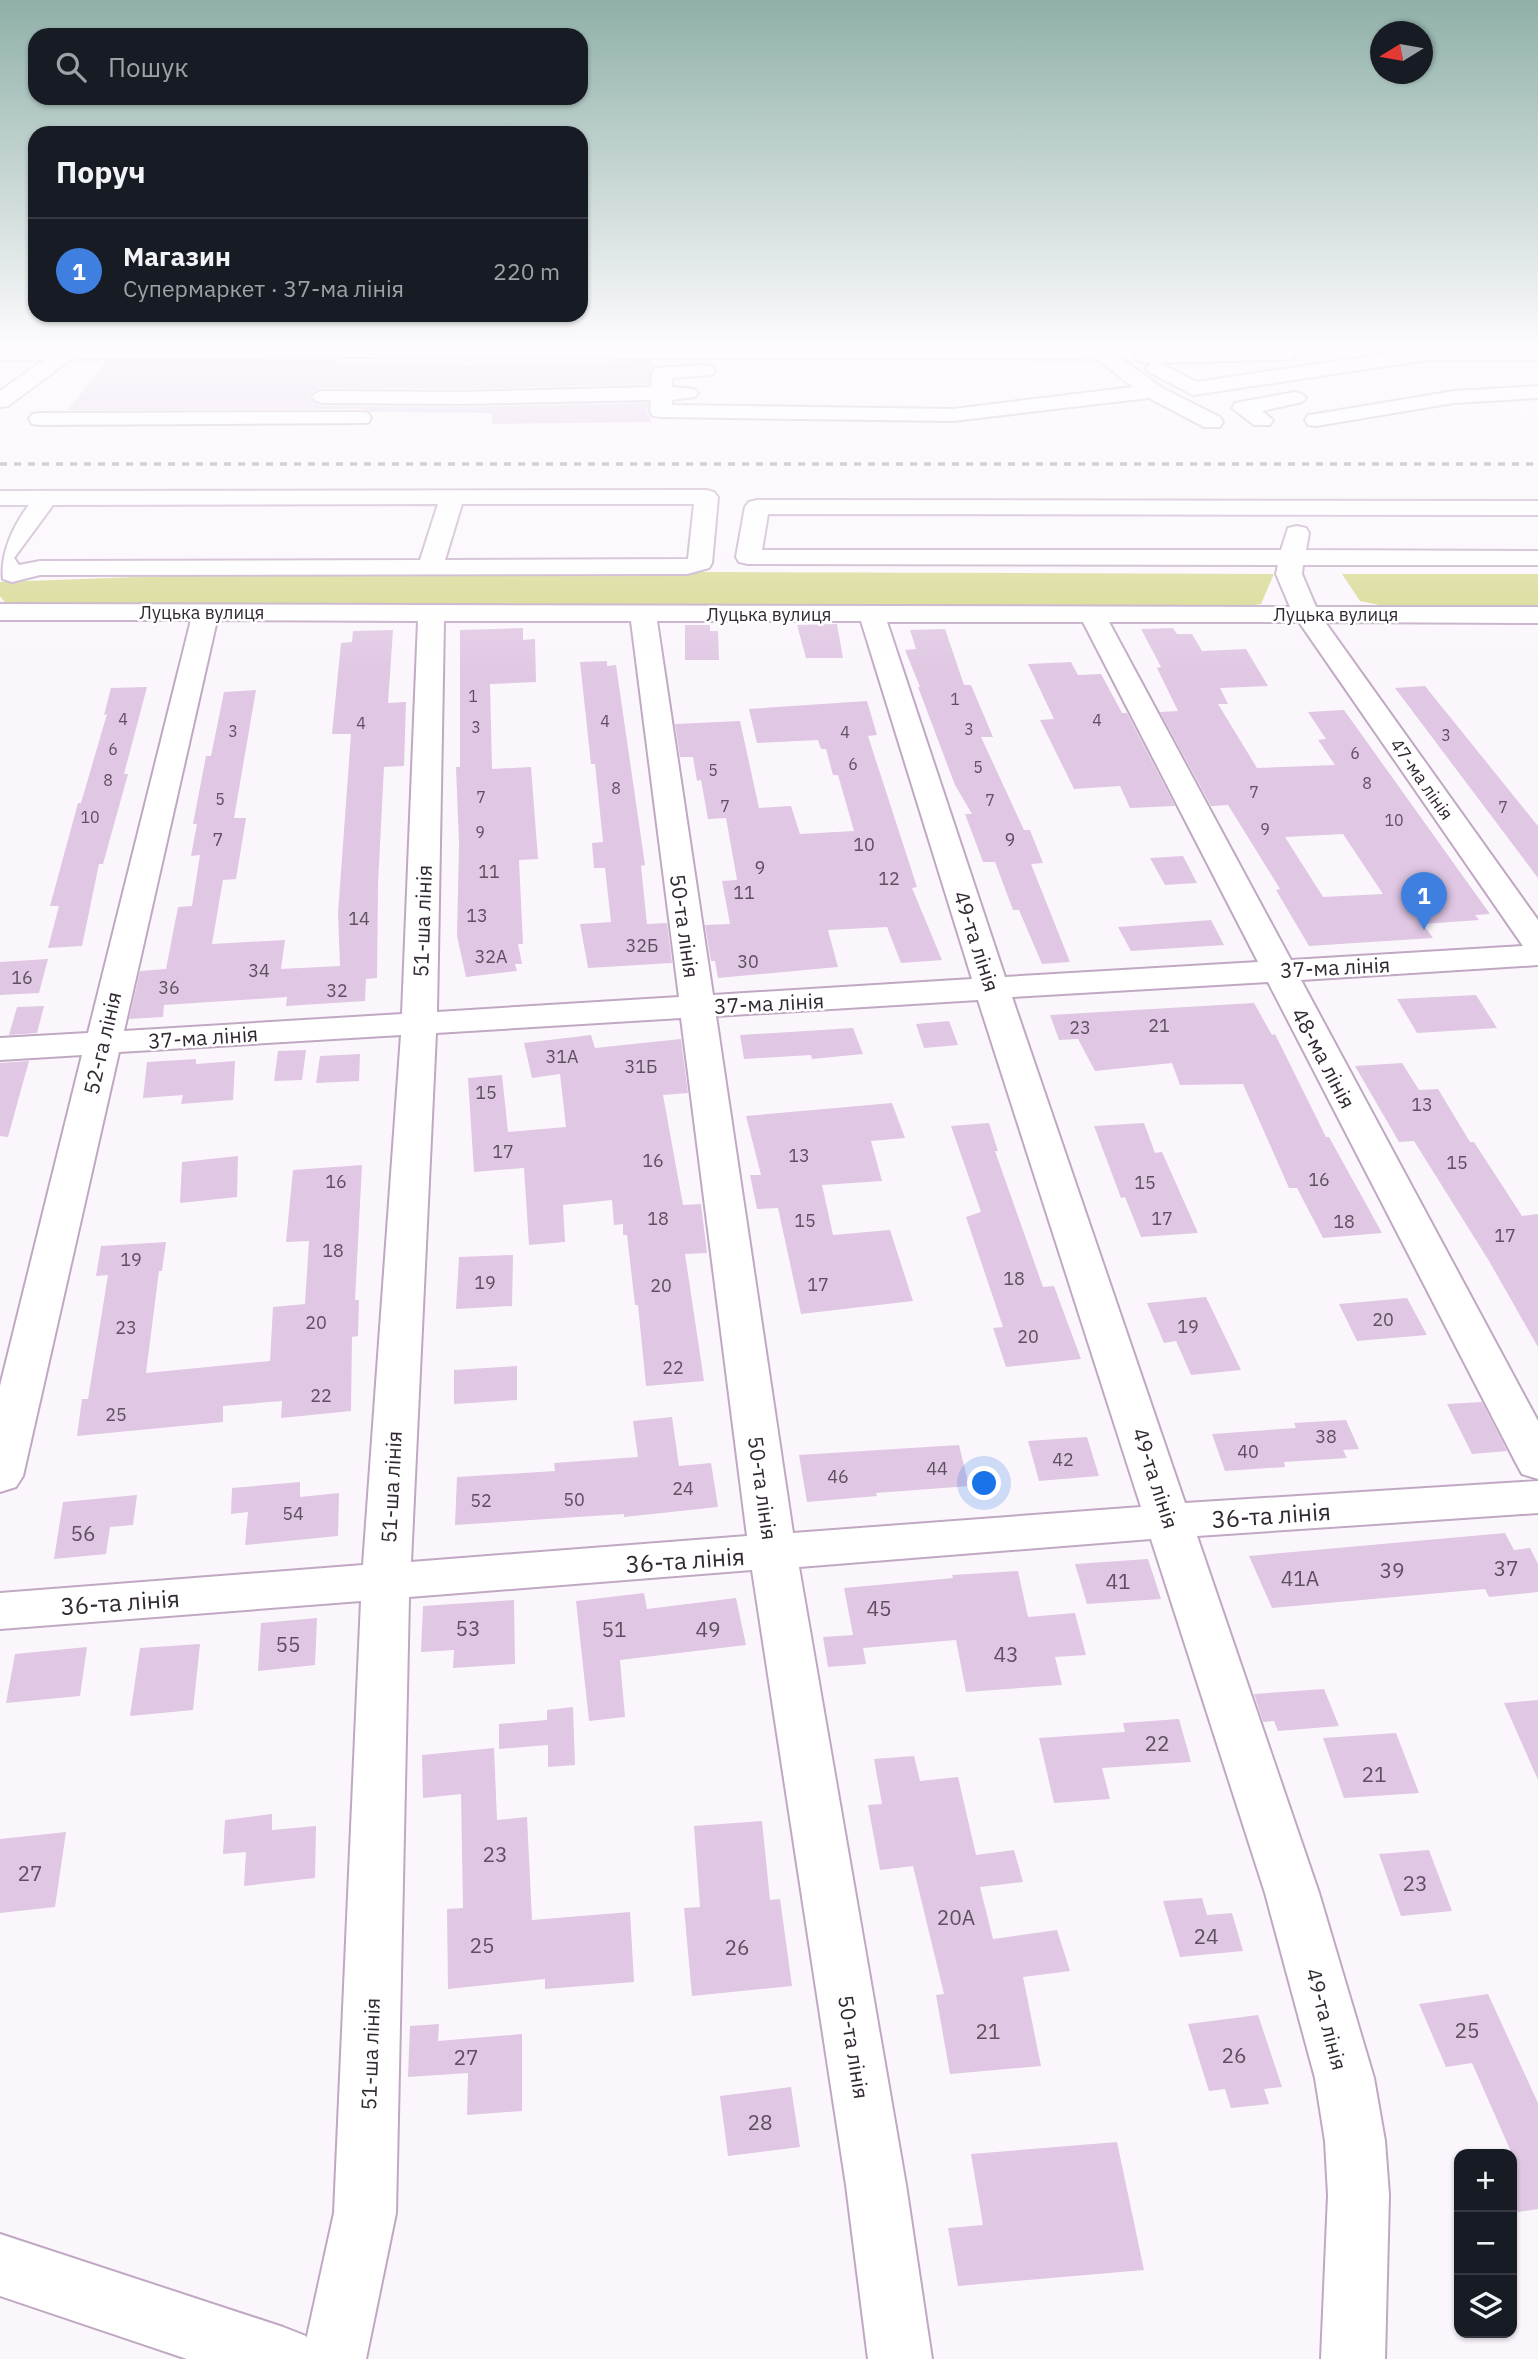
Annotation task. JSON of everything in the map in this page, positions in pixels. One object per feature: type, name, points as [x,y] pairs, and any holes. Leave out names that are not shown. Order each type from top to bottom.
[{"type":"main road","points":[[946,488],[1538,508]]},
{"type":"main road","points":[[1538,488],[1304,498],[757,507],[748,557],[1538,558]]},
{"type":"main road","points":[[0,498],[449,509],[702,531]]},
{"type":"main road","points":[[5,559],[46,498]]},
{"type":"main road","name":"47-ма лінія","points":[[1304,498],[1289,574],[1306,614],[1538,943]]},
{"type":"main road","points":[[0,520],[449,509]]},
{"type":"main road","points":[[430,567],[449,509]]},
{"type":"main road","points":[[674,543],[702,531]]},
{"type":"main road","points":[[5,559],[40,568],[687,567],[700,563],[702,531]]},
{"type":"main road","points":[[752,533],[780,533]]},
{"type":"main road","points":[[1269,533],[1324,533]]},
{"type":"main road","points":[[5,559],[41,543]]},
{"type":"main road","points":[[410,543],[465,543]]},
{"type":"main road","name":"52-га лінія","points":[[0,1476],[206,611]]},
{"type":"main road","name":"Луцька вулиця","points":[[0,612],[1306,614],[1535,618]]},
{"type":"main road","name":"51-ша лінія","points":[[334,2359],[365,2213],[386,1583],[419,1021],[431,613]]},
{"type":"main road","name":"49-та лінія","points":[[871,613],[992,990],[1171,1521],[1292,1893],[1336,2041],[1355,2141],[1358,2240],[1353,2359]]},
{"type":"main road","name":"50-та лінія","points":[[643,614],[773,1553],[876,2185],[900,2359]]},
{"type":"main road","name":"48-ма лінія","points":[[1092,614],[1538,1463]]},
{"type":"main road","name":"37-ма лінія","points":[[0,1049],[419,1021],[992,990],[1538,955]]},
{"type":"main road","name":"36-та лінія","points":[[0,1611],[1171,1521],[1538,1497]]},
{"type":"main road","points":[[0,2266],[282,2359]]},
{"type":"green space","points":[[218,574],[1274,574],[1261,604],[1229,609],[6,604],[0,596],[0,582]]},
{"type":"green space","points":[[1342,574],[1538,574],[1538,610],[1398,609],[1360,601]]},
{"type":"building","points":[[837,624],[843,658],[806,658],[797,625]]},
{"type":"building","points":[[685,625],[710,625],[710,631],[718,631],[719,660],[685,660]]},
{"type":"building","points":[[523,628],[523,640],[535,639],[536,682],[490,684],[492,769],[531,767],[538,859],[519,860],[523,944],[518,944],[522,964],[515,964],[517,971],[466,977],[457,936],[459,844],[456,767],[460,767],[460,630]]},
{"type":"building","points":[[1173,628],[1177,634],[1192,634],[1202,651],[1246,649],[1268,686],[1220,688],[1228,704],[1218,704],[1257,768],[1335,765],[1318,740],[1326,739],[1308,712],[1344,710],[1490,914],[1475,915],[1479,920],[1423,924],[1433,938],[1309,946],[1276,890],[1280,889],[1228,805],[1211,806],[1160,712],[1178,711],[1157,668],[1161,667],[1141,629]],"holes":[[[1343,834],[1383,894],[1323,897],[1285,837]]]},
{"type":"building","points":[[945,629],[964,685],[971,685],[993,737],[981,737],[1024,830],[1030,830],[1043,863],[1031,864],[1070,962],[1042,964],[1019,910],[1013,910],[995,862],[983,862],[965,814],[972,814],[955,785],[905,650],[916,649],[910,630]]},
{"type":"building","points":[[393,630],[388,703],[406,702],[404,766],[384,767],[378,884],[377,978],[366,979],[365,1001],[286,1006],[287,997],[164,1005],[163,1017],[129,1019],[140,971],[166,969],[178,907],[192,906],[200,855],[191,856],[197,824],[193,824],[206,756],[211,756],[224,692],[256,690],[234,818],[246,818],[236,879],[223,880],[212,944],[285,940],[281,969],[340,966],[338,913],[351,734],[332,734],[341,643],[352,642],[353,631]]},
{"type":"building","points":[[607,661],[607,666],[616,665],[645,865],[641,866],[647,924],[667,923],[672,963],[588,968],[580,924],[611,922],[605,868],[594,868],[592,843],[603,842],[580,662]]},
{"type":"building","points":[[1071,662],[1078,675],[1101,674],[1122,713],[1127,713],[1175,806],[1130,808],[1120,786],[1074,789],[1040,720],[1054,719],[1028,664]]},
{"type":"building","points":[[1425,686],[1538,826],[1538,878],[1395,688]]},
{"type":"building","points":[[147,687],[124,774],[128,774],[103,864],[99,864],[82,946],[48,948],[59,906],[50,906],[78,803],[81,803],[107,714],[104,715],[111,688]]},
{"type":"building","points":[[867,701],[877,735],[868,736],[917,887],[912,888],[942,960],[901,963],[887,927],[828,930],[838,967],[718,978],[715,961],[711,961],[705,925],[730,924],[722,881],[737,880],[726,818],[708,819],[701,780],[697,781],[693,757],[680,757],[675,724],[740,721],[759,808],[791,806],[800,834],[854,831],[838,775],[833,775],[826,749],[821,749],[818,740],[757,743],[749,709]]},
{"type":"building","points":[[1183,856],[1197,883],[1165,885],[1150,858]]},
{"type":"building","points":[[1211,920],[1224,945],[1131,951],[1118,927]]},
{"type":"building","points":[[48,959],[39,993],[0,995],[0,962]]},
{"type":"building","points":[[1476,995],[1497,1028],[1417,1033],[1397,999]]},
{"type":"building","points":[[1254,1003],[1272,1035],[1275,1034],[1326,1137],[1329,1137],[1382,1233],[1323,1238],[1297,1188],[1289,1188],[1243,1084],[1180,1085],[1172,1063],[1095,1071],[1078,1039],[1059,1040],[1050,1015]]},
{"type":"building","points":[[44,1006],[37,1033],[9,1035],[17,1007]]},
{"type":"building","points":[[949,1021],[958,1045],[924,1048],[916,1024]]},
{"type":"building","points":[[853,1028],[863,1054],[812,1059],[811,1055],[744,1059],[740,1035]]},
{"type":"building","points":[[591,1035],[595,1048],[681,1039],[688,1093],[663,1095],[683,1205],[701,1204],[707,1253],[685,1254],[704,1381],[646,1386],[638,1305],[635,1305],[627,1235],[623,1235],[623,1224],[614,1225],[612,1200],[563,1205],[565,1242],[529,1245],[524,1168],[474,1172],[468,1078],[502,1075],[508,1132],[566,1127],[560,1074],[532,1078],[524,1043]]},
{"type":"building","points":[[306,1050],[302,1080],[274,1081],[278,1051]]},
{"type":"building","points":[[360,1054],[359,1081],[316,1083],[320,1056]]},
{"type":"building","points":[[196,1059],[196,1064],[235,1061],[233,1100],[181,1104],[183,1095],[143,1098],[147,1062]]},
{"type":"building","points":[[29,1061],[8,1137],[0,1136],[0,1063]]},
{"type":"building","points":[[1402,1063],[1419,1090],[1438,1089],[1470,1142],[1474,1142],[1522,1216],[1538,1214],[1538,1347],[1489,1261],[1414,1141],[1399,1142],[1355,1066]]},
{"type":"building","points":[[892,1103],[905,1138],[871,1141],[882,1181],[822,1185],[833,1235],[890,1230],[913,1301],[801,1314],[778,1208],[757,1209],[750,1175],[761,1175],[746,1116]]},
{"type":"building","points":[[989,1123],[998,1151],[995,1151],[1043,1287],[1054,1286],[1081,1359],[1006,1367],[993,1328],[1003,1327],[966,1217],[981,1212],[951,1126]]},
{"type":"building","points":[[1144,1123],[1155,1153],[1162,1152],[1198,1233],[1141,1237],[1125,1197],[1121,1198],[1094,1126]]},
{"type":"building","points":[[238,1156],[237,1197],[180,1203],[182,1162]]},
{"type":"building","points":[[362,1165],[355,1300],[359,1300],[358,1336],[352,1337],[351,1411],[281,1418],[282,1401],[223,1406],[223,1422],[77,1436],[82,1399],[88,1399],[108,1275],[96,1276],[101,1246],[166,1242],[162,1271],[159,1271],[146,1373],[270,1361],[273,1307],[305,1304],[309,1241],[286,1242],[293,1170]]},
{"type":"building","points":[[513,1255],[512,1306],[456,1309],[459,1257]]},
{"type":"building","points":[[1206,1297],[1241,1370],[1191,1375],[1176,1341],[1164,1343],[1147,1303]]},
{"type":"building","points":[[1407,1298],[1427,1335],[1357,1341],[1339,1304]]},
{"type":"building","points":[[517,1366],[517,1400],[454,1404],[454,1370]]},
{"type":"building","points":[[1482,1402],[1507,1451],[1472,1454],[1447,1404]]},
{"type":"building","points":[[672,1417],[679,1466],[711,1463],[718,1507],[624,1517],[624,1514],[455,1525],[457,1477],[555,1471],[554,1463],[638,1457],[633,1421]]},
{"type":"building","points":[[1346,1420],[1359,1449],[1343,1450],[1347,1458],[1284,1462],[1285,1467],[1225,1471],[1212,1434],[1296,1428],[1294,1423]]},
{"type":"building","points":[[1087,1437],[1099,1476],[1039,1481],[1028,1441]]},
{"type":"building","points":[[959,1445],[969,1486],[876,1493],[877,1496],[807,1502],[799,1455]]},
{"type":"building","points":[[300,1482],[300,1497],[339,1493],[338,1536],[245,1545],[248,1512],[231,1514],[232,1488]]},
{"type":"building","points":[[137,1495],[133,1525],[110,1527],[106,1554],[54,1559],[63,1502]]},
{"type":"building","points":[[1505,1533],[1514,1550],[1530,1548],[1538,1564],[1538,1592],[1489,1597],[1485,1589],[1272,1608],[1249,1556]]},
{"type":"building","points":[[1148,1559],[1161,1599],[1087,1604],[1075,1564]]},
{"type":"building","points":[[1018,1571],[1028,1617],[1075,1613],[1086,1655],[1055,1657],[1062,1685],[966,1692],[956,1640],[863,1648],[866,1664],[828,1667],[823,1637],[853,1635],[844,1588],[953,1578],[952,1575]]},
{"type":"building","points":[[644,1593],[647,1609],[736,1598],[746,1645],[620,1660],[625,1717],[589,1721],[576,1601]]},
{"type":"building","points":[[514,1600],[515,1664],[453,1668],[454,1650],[421,1652],[423,1606]]},
{"type":"building","points":[[317,1618],[315,1665],[258,1671],[261,1623]]},
{"type":"building","points":[[200,1644],[193,1710],[130,1716],[140,1648]]},
{"type":"building","points":[[87,1647],[80,1696],[6,1703],[15,1654]]},
{"type":"building","points":[[1324,1689],[1339,1726],[1278,1731],[1274,1721],[1263,1722],[1254,1694]]},
{"type":"building","points":[[1538,1700],[1538,1780],[1504,1703]]},
{"type":"building","points":[[573,1707],[575,1765],[548,1767],[548,1745],[499,1749],[499,1724],[547,1720],[547,1710]]},
{"type":"building","points":[[1179,1719],[1191,1762],[1102,1768],[1110,1799],[1054,1803],[1039,1738],[1125,1732],[1123,1723]]},
{"type":"building","points":[[1396,1733],[1419,1793],[1344,1798],[1323,1738]]},
{"type":"building","points":[[494,1748],[497,1820],[527,1817],[532,1920],[630,1912],[634,1982],[545,1989],[545,1979],[448,1989],[447,1909],[463,1908],[461,1794],[423,1798],[422,1755]]},
{"type":"building","points":[[914,1756],[920,1781],[958,1777],[976,1855],[1014,1850],[1023,1882],[980,1887],[993,1939],[1057,1930],[1070,1971],[1023,1977],[1041,2066],[950,2074],[936,1995],[944,1994],[913,1866],[880,1870],[868,1805],[882,1804],[874,1759]]},
{"type":"building","points":[[272,1814],[272,1830],[316,1826],[315,1878],[244,1886],[246,1852],[223,1854],[225,1820]]},
{"type":"building","points":[[762,1821],[770,1900],[780,1899],[792,1986],[692,1996],[684,1908],[700,1907],[694,1826]]},
{"type":"building","points":[[66,1832],[55,1907],[0,1913],[0,1839]]},
{"type":"building","points":[[1429,1850],[1452,1911],[1401,1916],[1379,1854]]},
{"type":"building","points":[[1202,1898],[1207,1915],[1232,1913],[1243,1951],[1180,1957],[1163,1901]]},
{"type":"building","points":[[1488,1994],[1538,2103],[1538,2209],[1517,2212],[1517,2149],[1510,2149],[1472,2063],[1446,2067],[1419,2004]]},
{"type":"building","points":[[1258,2015],[1282,2087],[1264,2089],[1269,2104],[1231,2108],[1225,2089],[1209,2091],[1188,2024]]},
{"type":"building","points":[[439,2024],[438,2041],[522,2034],[522,2111],[467,2115],[468,2073],[408,2077],[410,2026]]},
{"type":"building","points":[[791,2087],[800,2147],[728,2156],[720,2096]]},
{"type":"building","points":[[1117,2142],[1144,2270],[958,2286],[948,2228],[983,2225],[971,2154]]},
{"type":"railway","points":[[0,464],[1538,464]]},
{"type":"place","name":"Магазин","points":[[1424,930]]}]
